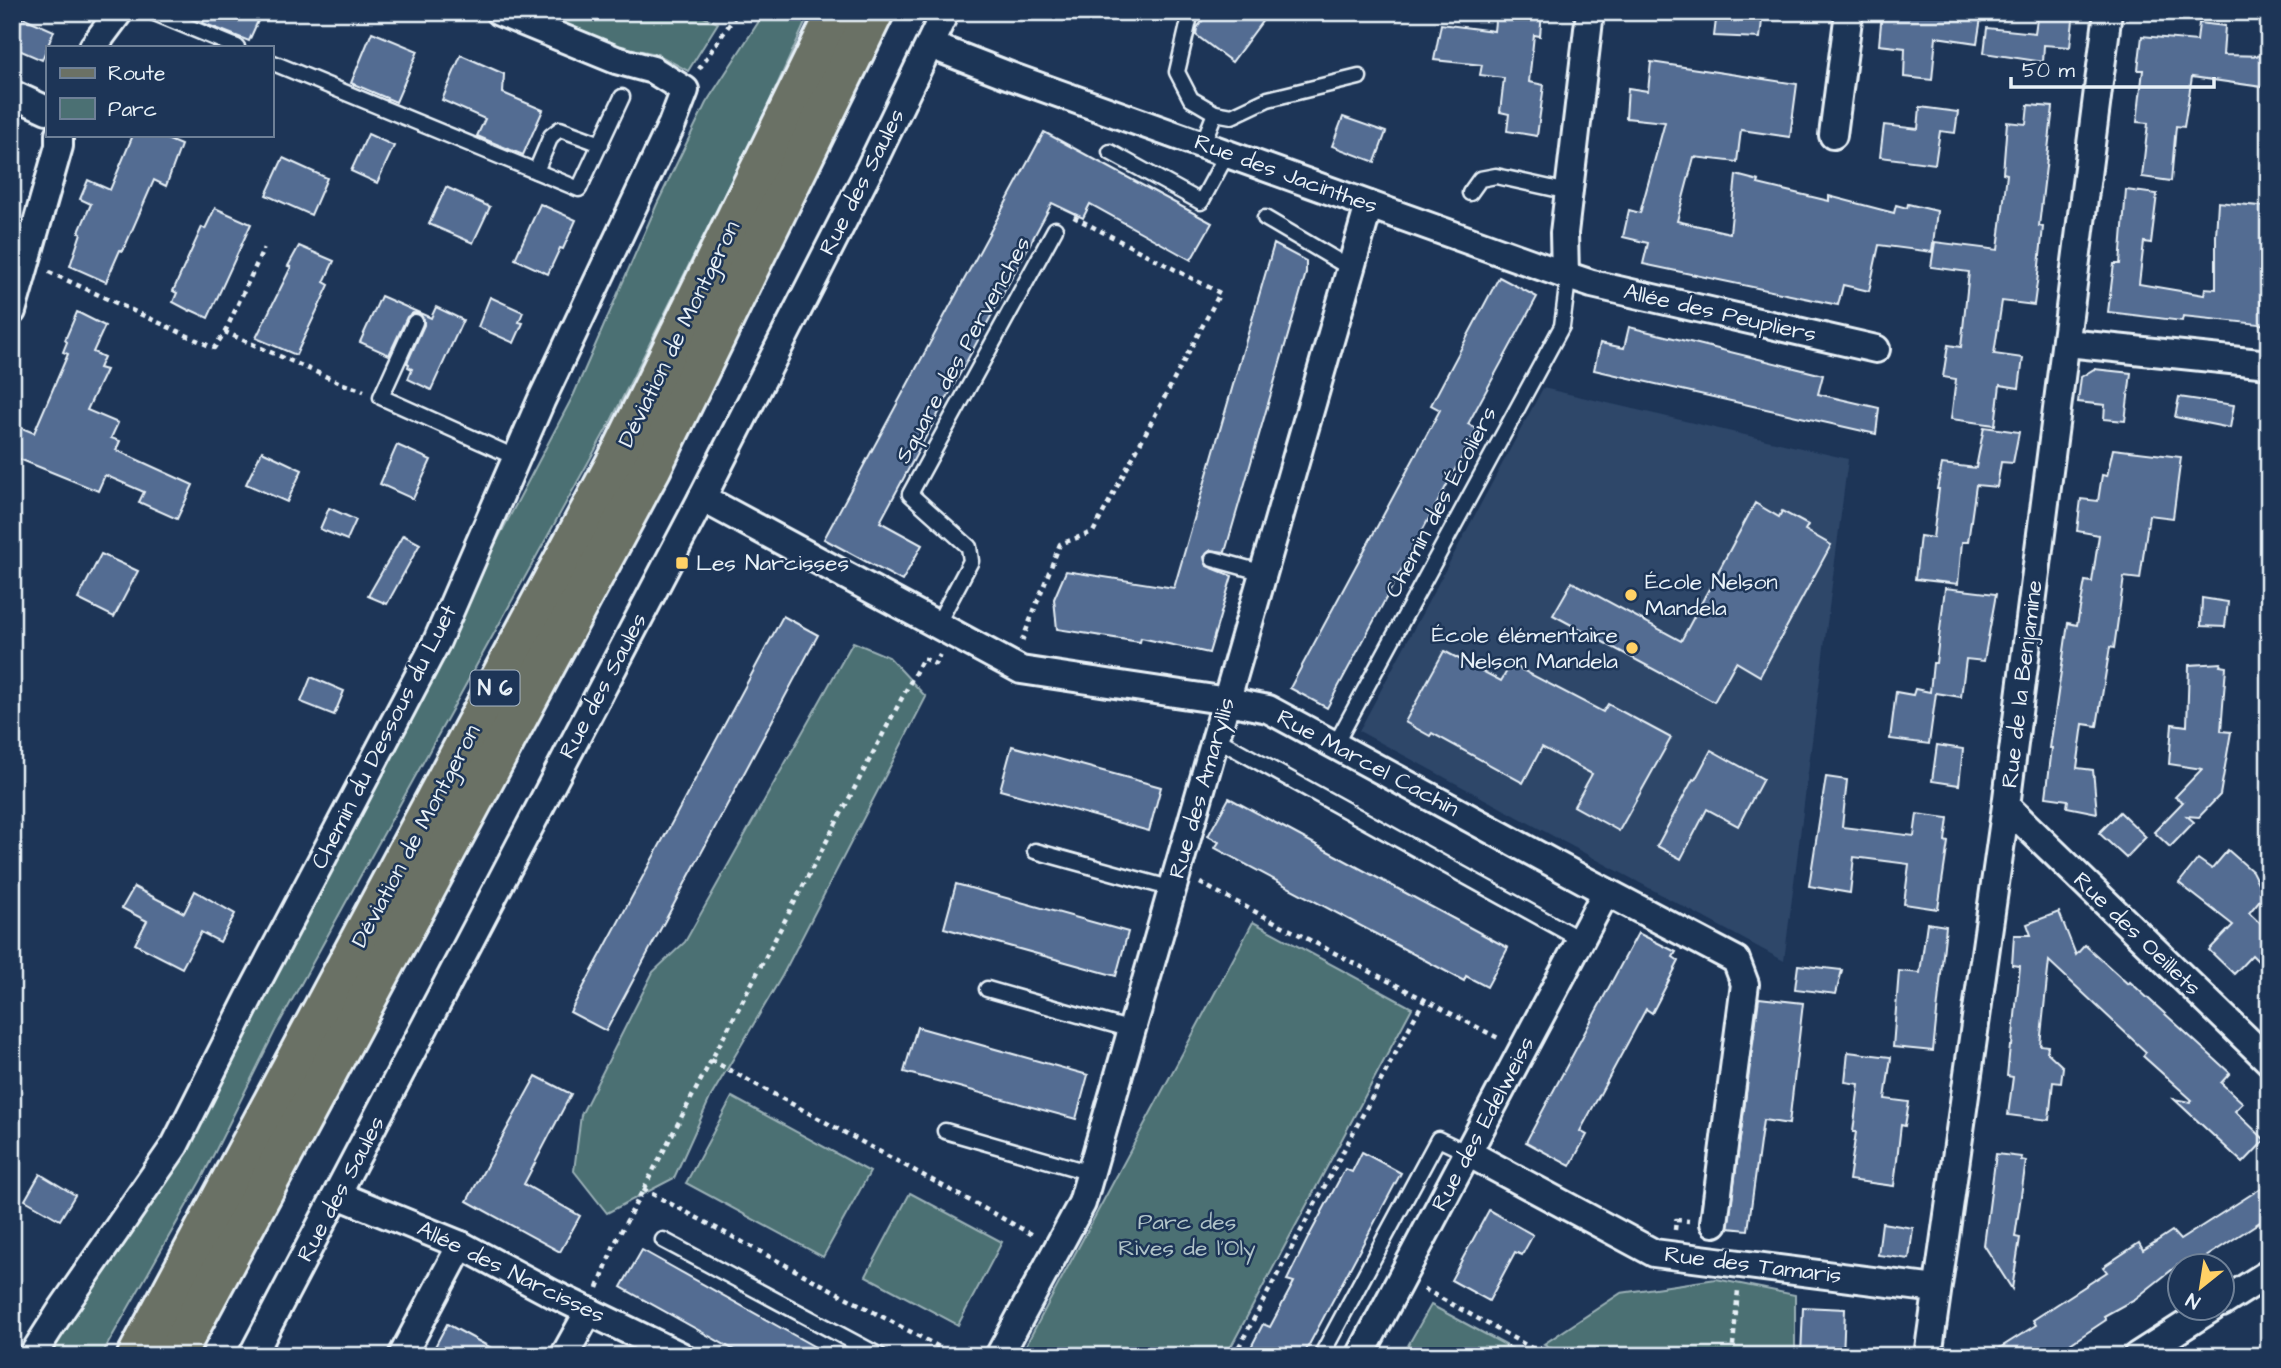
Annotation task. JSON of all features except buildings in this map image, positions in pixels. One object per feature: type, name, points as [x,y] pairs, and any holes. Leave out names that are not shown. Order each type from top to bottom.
[{"type":"main road","name":"Déviation de Montgeron","points":[[137,1356],[621,453],[836,12]]},
{"type":"main road","name":"Déviation de Montgeron","points":[[175,1356],[652,467],[874,12]]},
{"type":"street","points":[[94,46],[119,12]]},
{"type":"street","points":[[499,12],[616,60],[653,70],[685,90]]},
{"type":"street","name":"Rue des Saules","points":[[252,1356],[702,498],[945,12]]},
{"type":"street","points":[[1565,275],[1564,233],[1590,12]]},
{"type":"street","points":[[1833,135],[1849,12]]},
{"type":"street","name":"Rue de la Benjamine","points":[[1928,1356],[2006,806],[2108,12]]},
{"type":"street","name":"Rue des Jacinthes","points":[[930,45],[1565,275]]},
{"type":"street","name":"Chemin du Dessous du Luet","points":[[32,1356],[175,1145],[437,640],[516,458],[672,124],[685,90]]},
{"type":"street","points":[[12,94],[46,110]]},
{"type":"street","points":[[12,311],[60,136]]},
{"type":"street","name":"Rue des Amaryllis","points":[[999,1356],[1082,1203],[1369,205]]},
{"type":"street","name":"Allée des Peupliers","points":[[1565,275],[1592,284],[1875,349]]},
{"type":"street","points":[[2067,343],[2269,364]]},
{"type":"street","name":"Rue Marcel Cachin","points":[[702,498],[1021,670],[1269,709],[1736,960],[1745,984],[1714,1223]]},
{"type":"street","name":"Rue des Oeillets","points":[[2006,806],[2269,1061]]},
{"type":"street","name":"Rue des Edelweiss","points":[[1360,1356],[1606,892]]},
{"type":"street","name":"Rue des Tamaris","points":[[1468,1153],[1654,1253],[1936,1289]]},
{"type":"street","name":"Allée des Narcisses","points":[[338,1195],[461,1245],[681,1356]]},
{"type":"street","points":[[402,1356],[461,1245]]},
{"type":"street","points":[[2236,1294],[2269,1273]]},
{"type":"street","points":[[564,1356],[589,1311]]},
{"type":"street","points":[[2137,1356],[2190,1322]]},
{"type":"lane","points":[[152,12],[235,46]]},
{"type":"lane","points":[[1191,12],[1177,72],[1192,99],[1215,113],[1233,116],[1268,99],[1359,77]]},
{"type":"lane","points":[[273,62],[579,189],[622,97]]},
{"type":"lane","points":[[1203,143],[1215,113]]},
{"type":"lane","points":[[536,171],[551,136],[560,129],[601,144]]},
{"type":"lane","points":[[1110,152],[1200,202],[1228,152]]},
{"type":"lane","points":[[1470,193],[1479,179],[1496,176],[1569,192]]},
{"type":"lane","points":[[1265,218],[1350,268]]},
{"type":"lane","name":"Square des Pervenches","points":[[944,629],[971,561],[969,547],[910,494],[1055,229]]},
{"type":"lane","name":"Chemin des Écoliers","points":[[1335,745],[1562,326],[1567,288],[1565,275]]},
{"type":"lane","points":[[415,322],[381,397],[516,458]]},
{"type":"lane","points":[[1213,559],[1264,573]]},
{"type":"lane","points":[[1217,739],[1581,940]]},
{"type":"lane","points":[[1035,851],[1175,881]]},
{"type":"lane","points":[[987,989],[1132,1030]]},
{"type":"lane","points":[[945,1131],[1091,1173]]},
{"type":"lane","points":[[1321,1356],[1437,1139],[1468,1153]]},
{"type":"lane","points":[[663,1240],[880,1356]]},
{"type":"path","points":[[685,90],[738,12]]},
{"type":"path","points":[[1015,666],[1024,632],[1060,544],[1093,532],[1220,293],[1064,212],[1055,229]]},
{"type":"path","points":[[26,262],[214,348],[225,332],[264,248]]},
{"type":"path","points":[[225,332],[343,384],[381,397]]},
{"type":"path","points":[[589,1311],[614,1245],[643,1189],[923,658],[935,664],[944,629]]},
{"type":"path","points":[[1175,881],[1424,999],[1522,1050]]},
{"type":"path","points":[[1234,1356],[1424,999]]},
{"type":"path","points":[[711,1060],[1058,1248]]},
{"type":"path","points":[[643,1189],[956,1356]]},
{"type":"path","points":[[1732,1356],[1740,1264]]},
{"type":"path","points":[[1402,1277],[1546,1356]]},
{"type":"shaded area","name":"École Nelson Mandela","points":[[1543,388],[1848,459],[1784,961],[1359,731]]},
{"type":"green space","points":[[534,12],[692,12],[718,23],[688,71],[657,54],[611,45]]},
{"type":"green space","points":[[765,12],[810,12],[760,123],[611,421],[275,1031],[201,1180],[101,1356],[42,1356],[369,784],[574,394],[657,204],[706,103]]},
{"type":"green space","points":[[853,642],[889,657],[926,697],[782,976],[710,1098],[674,1178],[607,1213],[574,1171],[581,1115],[653,972],[685,942]]},
{"type":"green space","name":"Parc des Rives de l'Oly","points":[[1253,922],[1412,1008],[1226,1356],[1020,1356]]},
{"type":"green space","points":[[732,1097],[870,1172],[823,1257],[686,1183]]},
{"type":"green space","points":[[910,1193],[1002,1242],[958,1325],[866,1276]]},
{"type":"green space","points":[[1716,1279],[1795,1295],[1795,1356],[1566,1356],[1544,1344],[1621,1293]]},
{"type":"green space","points":[[1431,1305],[1526,1356],[1402,1356]]},
{"type":"place","name":"Les Narcisses","points":[[682,563]]},
{"type":"place","name":"École Nelson Mandela","points":[[1631,595]]},
{"type":"place","name":"École élémentaire Nelson Mandela","points":[[1632,648]]}]
